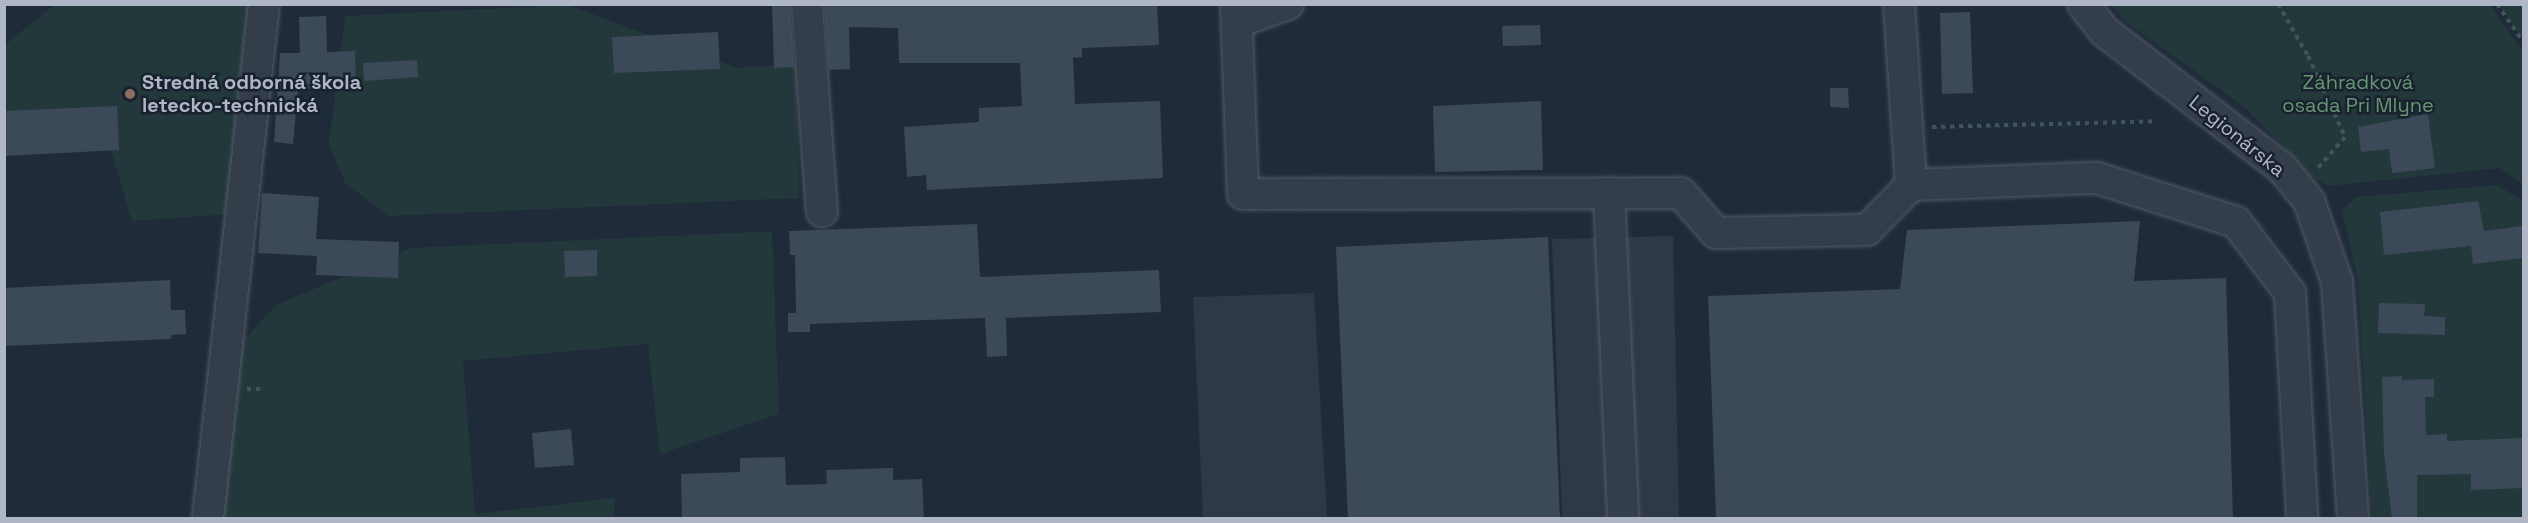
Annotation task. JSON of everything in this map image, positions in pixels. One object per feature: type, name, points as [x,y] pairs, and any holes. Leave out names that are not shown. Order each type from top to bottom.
[{"type":"street","points":[[208,519],[264,4]]},
{"type":"street","points":[[807,4],[822,211]]},
{"type":"street","points":[[1288,4],[1236,13],[1243,194],[1681,193],[1716,233],[1867,230],[1911,185],[2097,178],[2236,222],[2290,293],[2302,519]]},
{"type":"street","points":[[1899,4],[1911,185]]},
{"type":"street","name":"Legionárska","points":[[2083,4],[2103,31],[2282,168],[2308,201],[2337,282],[2352,519]]},
{"type":"street","points":[[1609,193],[1623,519]]},
{"type":"path","points":[[2278,4],[2308,56],[2345,136],[2310,176]]},
{"type":"path","points":[[2497,4],[2523,43]]},
{"type":"path","points":[[1907,127],[2156,122]]},
{"type":"shaded area","points":[[1673,236],[1679,518],[1562,518],[1552,239]]},
{"type":"shaded area","points":[[1314,293],[1327,518],[1203,518],[1193,297]]},
{"type":"green space","name":"Stredná odborná škola letecko-technická","points":[[54,5],[251,5],[233,214],[132,221],[105,131],[5,127],[5,45]]},
{"type":"green space","points":[[568,5],[737,68],[796,64],[799,198],[389,216],[345,183],[329,143],[345,16]]},
{"type":"green space","name":"Záhradková osada Pri Mlyne","points":[[2111,5],[2490,5],[2523,52],[2523,184],[2500,168],[2328,186],[2310,176],[2247,109],[2127,23]]},
{"type":"green space","points":[[2499,5],[2523,5],[2523,41]]},
{"type":"green space","points":[[2497,185],[2523,201],[2523,518],[2372,518],[2358,280],[2342,211],[2356,197]]},
{"type":"green space","points":[[772,231],[779,414],[660,454],[648,344],[463,361],[475,514],[615,498],[614,518],[217,518],[239,345],[276,305],[411,248]]},
{"type":"building","points":[[772,4],[790,4],[794,67],[774,68]]},
{"type":"building","points":[[824,4],[1157,4],[1159,45],[1082,48],[1082,57],[1073,58],[1075,104],[1160,101],[1163,178],[927,190],[926,175],[907,177],[904,127],[979,122],[979,108],[1022,106],[1020,63],[899,63],[898,28],[849,27],[850,69],[829,70]]},
{"type":"building","points":[[1970,12],[1973,93],[1942,94],[1940,13]]},
{"type":"building","points":[[326,16],[327,52],[355,51],[356,88],[298,89],[293,144],[274,142],[280,53],[300,53],[299,17]]},
{"type":"building","points":[[1540,25],[1541,45],[1503,46],[1502,26]]},
{"type":"building","points":[[718,32],[720,69],[614,73],[612,37]]},
{"type":"building","points":[[417,60],[418,77],[364,81],[363,63]]},
{"type":"building","points":[[1830,88],[1848,88],[1849,108],[1830,107]]},
{"type":"building","points":[[1541,101],[1543,170],[1435,172],[1433,106]]},
{"type":"building","points":[[117,106],[119,150],[4,156],[4,111]]},
{"type":"building","points":[[2428,114],[2435,168],[2392,173],[2389,149],[2361,152],[2358,127]]},
{"type":"building","points":[[262,193],[319,197],[316,239],[399,242],[398,278],[316,275],[317,256],[258,253]]},
{"type":"building","points":[[2478,201],[2484,231],[2523,226],[2523,258],[2473,264],[2471,246],[2384,255],[2380,212]]},
{"type":"building","points":[[2140,221],[2134,281],[2226,278],[2233,519],[1716,519],[1708,296],[1900,289],[1907,230]]},
{"type":"building","points":[[977,224],[980,277],[1159,270],[1161,312],[1006,318],[1007,356],[987,357],[985,318],[810,324],[810,332],[788,332],[788,313],[796,313],[795,255],[790,255],[789,231]]},
{"type":"building","points":[[1548,237],[1560,519],[1348,519],[1336,247]]},
{"type":"building","points":[[597,250],[597,276],[565,277],[564,251]]},
{"type":"building","points":[[170,280],[171,310],[185,310],[186,334],[171,335],[171,339],[4,346],[4,288]]},
{"type":"building","points":[[2379,303],[2425,304],[2424,316],[2445,317],[2445,335],[2378,333]]},
{"type":"building","points":[[2402,376],[2402,380],[2434,379],[2434,397],[2425,397],[2426,435],[2447,434],[2447,441],[2523,438],[2523,488],[2471,490],[2471,474],[2417,475],[2417,519],[2392,519],[2384,454],[2382,377]]},
{"type":"building","points":[[571,429],[574,465],[535,468],[532,433]]},
{"type":"building","points":[[785,457],[786,485],[827,484],[826,470],[893,468],[893,480],[922,479],[924,519],[682,519],[681,474],[740,472],[740,458]]},
{"type":"place","name":"Stredná odborná škola letecko-technická","points":[[130,94]]}]
